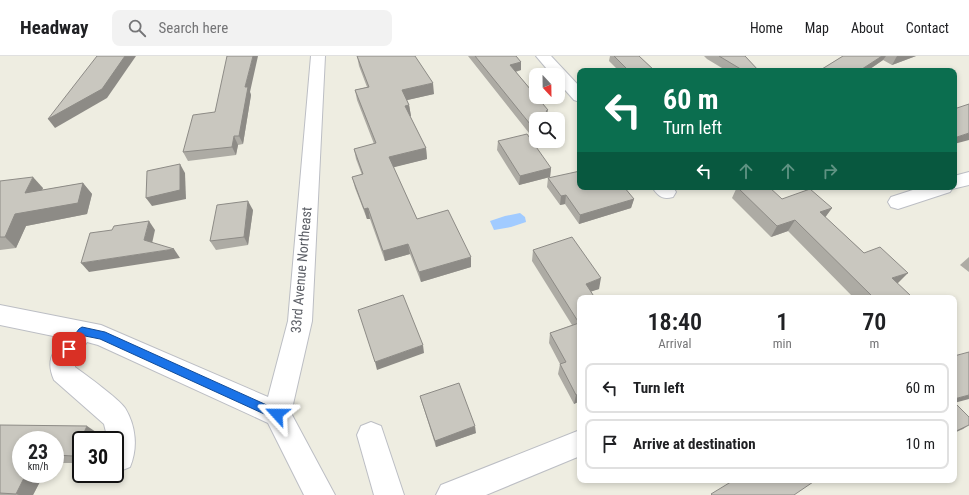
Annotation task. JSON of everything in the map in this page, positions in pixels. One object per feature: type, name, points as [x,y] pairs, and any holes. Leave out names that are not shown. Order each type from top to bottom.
[{"type":"street","name":"33rd Avenue Northeast","points":[[277,414],[300,321],[318,56]]},
{"type":"street","points":[[543,56],[577,94]]},
{"type":"street","points":[[957,182],[969,178]]},
{"type":"street","points":[[898,202],[934,190]]},
{"type":"street","points":[[0,315],[101,335],[277,414],[320,495]]},
{"type":"street","points":[[82,332],[62,358],[64,372],[115,416],[120,431]]},
{"type":"street","points":[[371,435],[389,495]]},
{"type":"street","points":[[451,495],[577,443]]},
{"type":"water","points":[[520,213],[525,217],[526,222],[511,227],[494,230],[490,221]]},
{"type":"building","points":[[97,56],[125,56],[102,89],[48,119]]},
{"type":"building","points":[[227,56],[253,56],[245,87],[248,87],[239,136],[234,136],[232,147],[183,152],[193,115],[215,112]]},
{"type":"building","points":[[357,56],[415,56],[433,83],[402,90],[409,105],[405,106],[426,148],[389,157],[417,219],[448,210],[471,257],[419,272],[408,244],[383,251],[368,208],[364,209],[352,177],[363,174],[354,149],[376,143],[355,90],[369,87]]},
{"type":"building","points":[[475,56],[516,56],[521,62],[510,65],[529,88],[529,104],[543,104],[548,110],[546,111],[547,112],[529,112],[529,123]]},
{"type":"building","points":[[614,56],[639,56],[652,68],[626,68]]},
{"type":"building","points":[[719,56],[745,56],[756,68],[739,68]]},
{"type":"building","points":[[843,56],[882,56],[864,68],[824,68]]},
{"type":"building","points":[[969,104],[969,133],[957,137],[957,108]]},
{"type":"building","points":[[527,134],[529,137],[529,148],[537,148],[551,168],[520,176],[498,141]]},
{"type":"building","points":[[180,164],[180,190],[146,198],[147,171]]},
{"type":"building","points":[[577,172],[577,190],[626,190],[634,199],[580,215],[566,195],[561,196],[548,178]]},
{"type":"building","points":[[33,177],[25,193],[83,183],[78,203],[15,214],[5,237],[0,237],[0,181]]},
{"type":"building","points":[[740,190],[772,190],[782,199],[811,190],[832,208],[820,212],[864,253],[880,247],[908,273],[892,278],[910,295],[871,295],[795,220],[777,226]]},
{"type":"building","points":[[248,201],[244,237],[210,241],[217,205]]},
{"type":"building","points":[[149,221],[144,240],[174,249],[81,263],[90,233],[112,230],[114,226]]},
{"type":"building","points":[[572,237],[601,278],[586,284],[593,295],[577,295],[577,320],[533,250]]},
{"type":"building","points":[[403,295],[423,345],[375,362],[358,310]]},
{"type":"building","points":[[577,324],[577,395],[560,364],[566,362],[550,333]]},
{"type":"building","points":[[969,352],[969,395],[957,398],[957,355]]},
{"type":"building","points":[[459,383],[475,426],[435,441],[420,396]]},
{"type":"building","points":[[957,405],[969,417],[969,425],[957,431]]},
{"type":"building","points":[[0,425],[87,426],[85,431],[72,431],[72,456],[64,456],[64,431],[12,431],[12,483],[22,483],[16,494],[0,493]]},
{"type":"building","points":[[729,483],[812,483],[794,495],[711,494]]},
{"type":"route","points":[[69,349],[82,332],[101,335],[277,414]]}]
